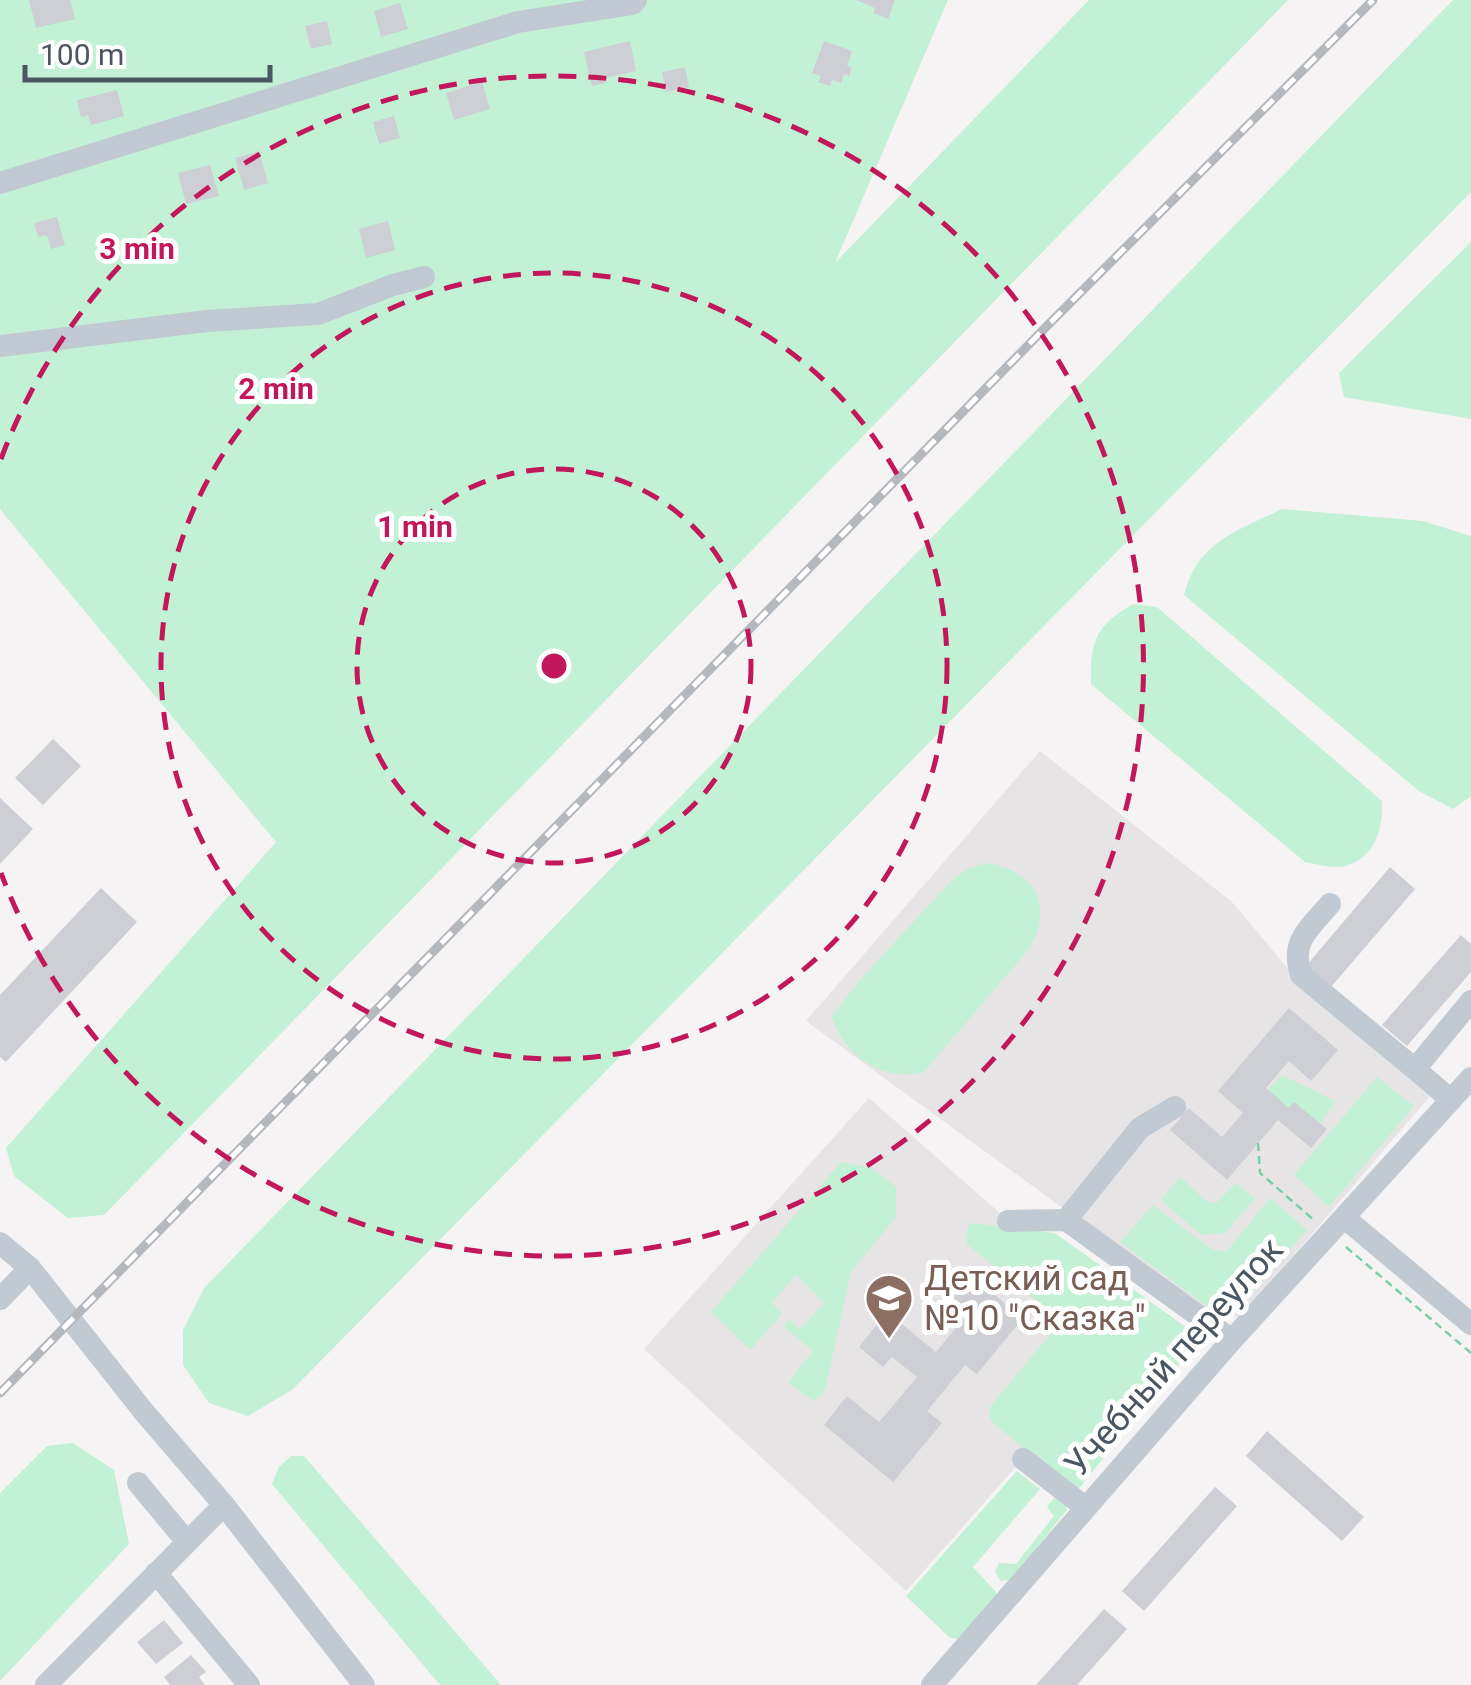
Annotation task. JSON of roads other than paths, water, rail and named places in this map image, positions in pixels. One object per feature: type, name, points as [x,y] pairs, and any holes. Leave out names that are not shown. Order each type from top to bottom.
[{"type":"street","points":[[0,183],[518,22],[632,4],[636,0]]},
{"type":"street","points":[[0,346],[207,321],[318,314],[424,277]]},
{"type":"street","points":[[1330,904],[1300,940],[1295,957],[1301,975],[1451,1100]]},
{"type":"street","points":[[1416,1069],[1471,1002]]},
{"type":"street","name":"Учебный переулок","points":[[932,1685],[1232,1340],[1342,1230],[1421,1120],[1451,1100],[1471,1078]]},
{"type":"street","points":[[1066,1220],[1140,1128],[1175,1107]]},
{"type":"street","points":[[1008,1221],[1066,1220],[1232,1340]]},
{"type":"street","points":[[1342,1230],[1471,1324]]},
{"type":"street","points":[[0,1243],[30,1268],[224,1505],[364,1685]]},
{"type":"street","points":[[0,1299],[30,1268]]},
{"type":"street","points":[[1023,1459],[1086,1508]]},
{"type":"street","points":[[138,1483],[187,1542]]},
{"type":"street","points":[[46,1685],[224,1505]]},
{"type":"street","points":[[156,1573],[249,1685]]},
{"type":"railway","points":[[0,1393],[1046,327],[1373,0]]},
{"type":"place","name":"Детский сад №10 \"Сказка\"","points":[[889,1340]]}]
